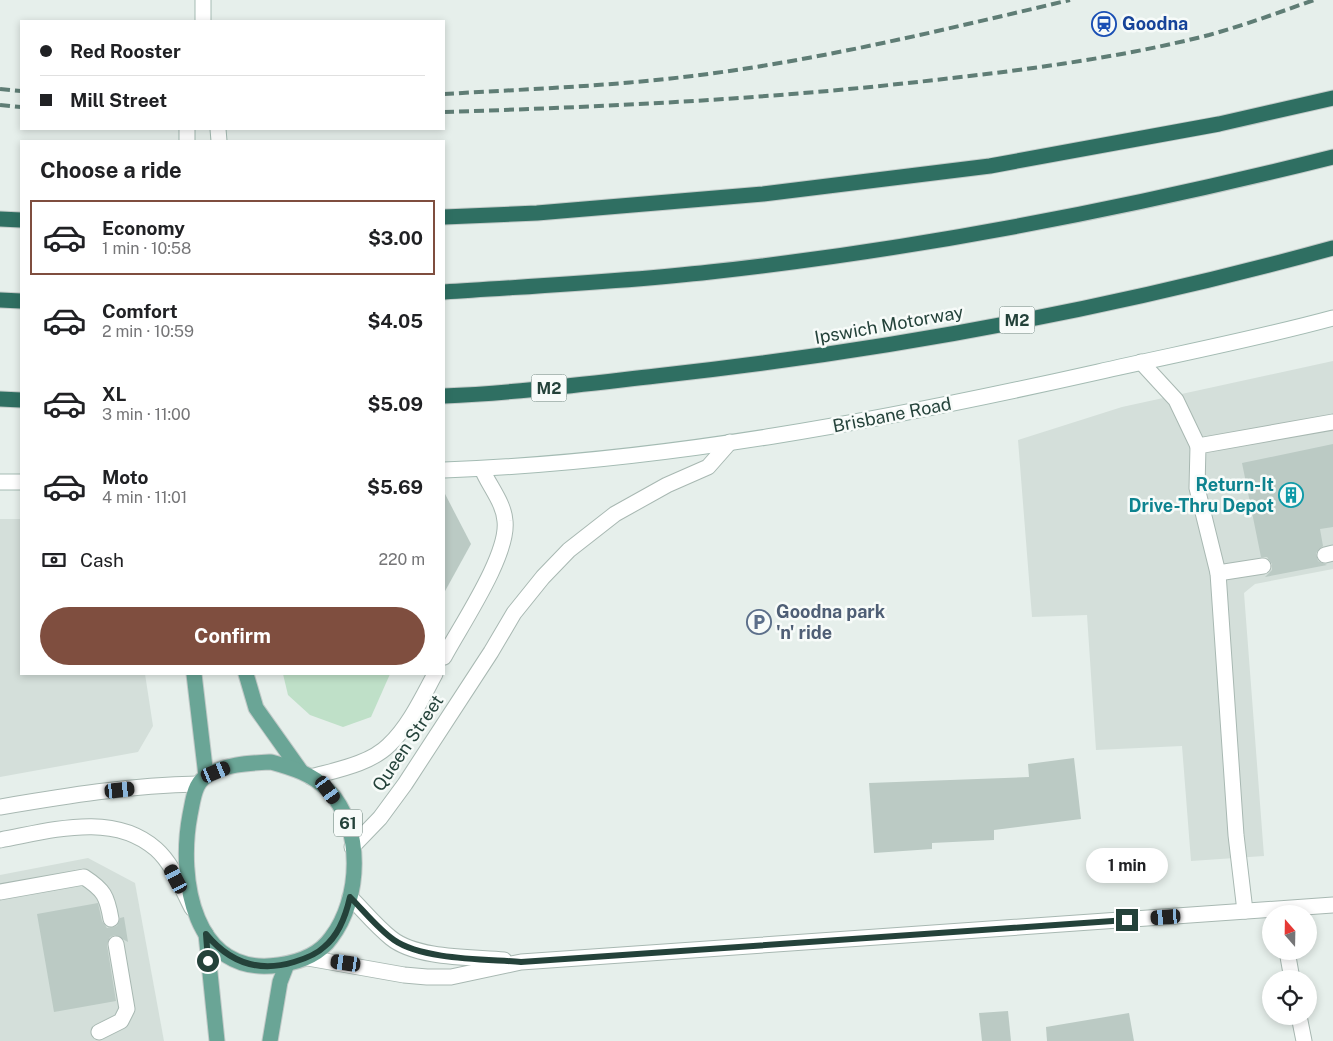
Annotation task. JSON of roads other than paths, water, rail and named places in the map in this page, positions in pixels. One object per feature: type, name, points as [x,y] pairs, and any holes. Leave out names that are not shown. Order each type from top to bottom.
[{"type":"highway","points":[[445,217],[537,212],[763,194],[990,166],[1219,124],[1333,98]]},
{"type":"highway","points":[[445,292],[700,273],[849,254],[1122,206],[1231,183],[1333,157]]},
{"type":"highway","points":[[0,219],[20,220]]},
{"type":"highway","name":"Ipswich Motorway","points":[[445,396],[574,386],[808,358],[1057,312],[1208,280],[1333,248]]},
{"type":"highway","points":[[0,300],[20,301]]},
{"type":"highway","points":[[0,399],[20,400]]},
{"type":"main road","points":[[194,675],[202,780]]},
{"type":"main road","points":[[246,675],[256,708],[305,773]]},
{"type":"main road","name":"61","points":[[271,762],[305,773],[328,790],[342,810],[349,825],[353,871],[346,913],[325,947],[308,958],[287,964],[265,967],[234,959],[217,947],[206,934],[193,910],[187,873],[187,843],[189,822],[202,780],[247,764],[271,762]]},
{"type":"main road","name":"61","points":[[206,934],[217,1041]]},
{"type":"main road","points":[[270,1041],[278,990],[287,964]]},
{"type":"street","points":[[203,0],[203,20]]},
{"type":"street","name":"Brisbane Road","points":[[445,470],[482,469],[624,456],[836,426],[1141,362],[1333,318]]},
{"type":"street","points":[[1141,362],[1176,400],[1198,446],[1197,488],[1218,573],[1236,835],[1245,911]]},
{"type":"street","points":[[1198,446],[1333,422]]},
{"type":"street","name":"Queen Street","points":[[352,847],[380,818],[405,784],[492,652],[514,613],[543,577],[569,550],[615,514],[667,485],[708,467],[730,442]]},
{"type":"street","points":[[445,655],[496,562],[506,522],[502,508],[482,469]]},
{"type":"street","points":[[0,482],[20,482]]},
{"type":"street","points":[[1218,573],[1263,566]]},
{"type":"street","name":"Queen Street","points":[[305,773],[348,766],[388,746],[401,731],[434,675]]},
{"type":"street","points":[[0,807],[82,793],[170,785],[202,780]]},
{"type":"street","points":[[0,840],[77,826],[120,830],[156,849],[168,863],[193,910]]},
{"type":"street","points":[[0,892],[84,877],[98,886],[107,898],[112,919]]},
{"type":"street","points":[[350,897],[392,939],[405,947],[437,954],[521,962]]},
{"type":"street","points":[[1318,907],[1333,906]]},
{"type":"street","points":[[308,958],[404,975],[451,977],[521,962],[1262,911]]},
{"type":"street","points":[[99,1032],[121,1021],[127,1009],[116,944]]},
{"type":"street","points":[[1301,1025],[1304,1041]]},
{"type":"railway","points":[[445,94],[636,82],[747,68],[840,52],[1070,0]]},
{"type":"railway","points":[[445,112],[734,98],[850,89],[1021,70],[1135,52],[1172,44],[1236,27],[1314,0]]},
{"type":"railway","points":[[0,89],[20,91]]},
{"type":"railway","points":[[0,105],[20,107]]},
{"type":"place","name":"Goodna","points":[[1104,24]]},
{"type":"place","name":"Return-It Drive-Thru Depot","points":[[1291,495]]},
{"type":"place","name":"Goodna park 'n' ride","points":[[759,622]]}]
